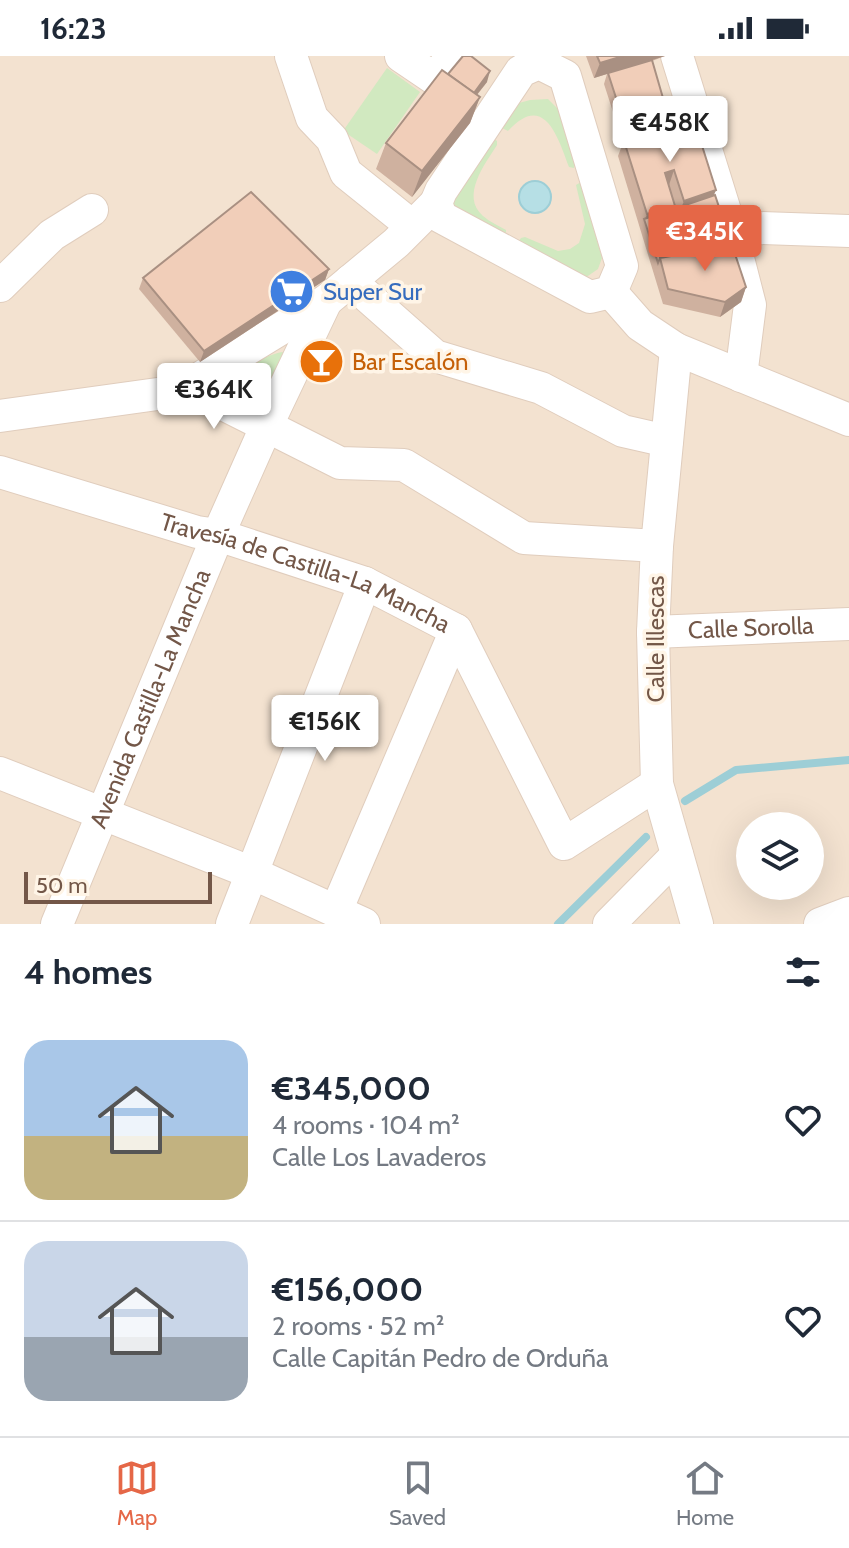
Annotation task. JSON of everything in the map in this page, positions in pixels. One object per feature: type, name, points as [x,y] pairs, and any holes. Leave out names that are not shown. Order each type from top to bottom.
[{"type":"street","points":[[291,56],[312,118],[332,139],[346,173],[412,226]]},
{"type":"street","points":[[401,56],[435,79],[452,56]]},
{"type":"street","points":[[677,56],[730,227],[750,305],[741,376]]},
{"type":"street","points":[[179,391],[338,291],[396,243],[436,203],[521,71],[538,60],[565,76],[622,266],[611,292]]},
{"type":"street","points":[[436,203],[441,217],[590,297],[611,292]]},
{"type":"street","points":[[0,286],[52,235],[92,210]]},
{"type":"street","points":[[730,227],[849,231]]},
{"type":"street","points":[[338,291],[435,356],[541,388],[623,431],[667,441]]},
{"type":"street","name":"Avenida Castilla-La Mancha","points":[[57,924],[218,535],[266,427],[338,291]]},
{"type":"street","points":[[611,292],[640,325],[676,349],[849,420]]},
{"type":"street","name":"Calle Illescas","points":[[676,349],[657,546],[653,632],[659,789],[697,924]]},
{"type":"street","points":[[0,416],[179,391],[213,399],[340,463],[404,465],[524,538],[657,546]]},
{"type":"street","name":"Travesía de Castilla-La Mancha","points":[[0,472],[197,532],[218,535],[365,583],[456,630],[564,844],[659,789]]},
{"type":"street","points":[[232,924],[365,583]]},
{"type":"street","name":"Calle Sorolla","points":[[653,632],[849,624]]},
{"type":"street","points":[[0,773],[252,873],[350,918],[456,630]]},
{"type":"street","points":[[609,924],[675,848]]},
{"type":"street","points":[[820,924],[849,913]]},
{"type":"shaded area","points":[[0,56],[849,56],[849,924],[0,924]]},
{"type":"green space","points":[[387,68],[420,92],[377,154],[343,131]]},
{"type":"green space","points":[[548,99],[560,111],[574,168],[569,167],[554,132],[540,117],[521,120],[508,131],[502,128],[519,103]]},
{"type":"green space","points":[[494,139],[497,145],[477,180],[474,199],[483,216],[506,230],[506,235],[451,208],[450,197]]},
{"type":"green space","points":[[581,182],[602,258],[598,269],[585,278],[518,242],[525,237],[558,251],[570,249],[579,243],[585,224],[576,185]]},
{"type":"green space","points":[[284,352],[287,355],[261,406],[228,390],[227,383],[246,368]]},
{"type":"water","points":[[535,181],[546,186],[551,197],[546,208],[535,213],[524,208],[519,197],[524,186]]},
{"type":"building","points":[[463,56],[471,56],[490,71],[474,93],[448,74]]},
{"type":"building","points":[[597,56],[623,56],[600,63]]},
{"type":"building","points":[[652,60],[665,105],[652,109],[656,126],[628,135],[608,73]]},
{"type":"building","points":[[442,70],[480,97],[422,171],[386,143]]},
{"type":"building","points":[[693,117],[716,190],[684,201],[674,170],[665,173],[675,206],[647,214],[624,141]]},
{"type":"building","points":[[251,192],[329,269],[204,351],[143,278]]},
{"type":"building","points":[[715,195],[724,222],[683,233],[690,253],[660,258],[658,263],[644,219]]},
{"type":"building","points":[[732,245],[746,287],[725,302],[668,289],[660,258]]},
{"type":"waterway","points":[[685,801],[736,770],[849,760]]},
{"type":"waterway","points":[[558,924],[646,837]]},
{"type":"place","name":"Super Sur","points":[[292,292]]},
{"type":"place","name":"Bar Escalón","points":[[321,362]]}]
